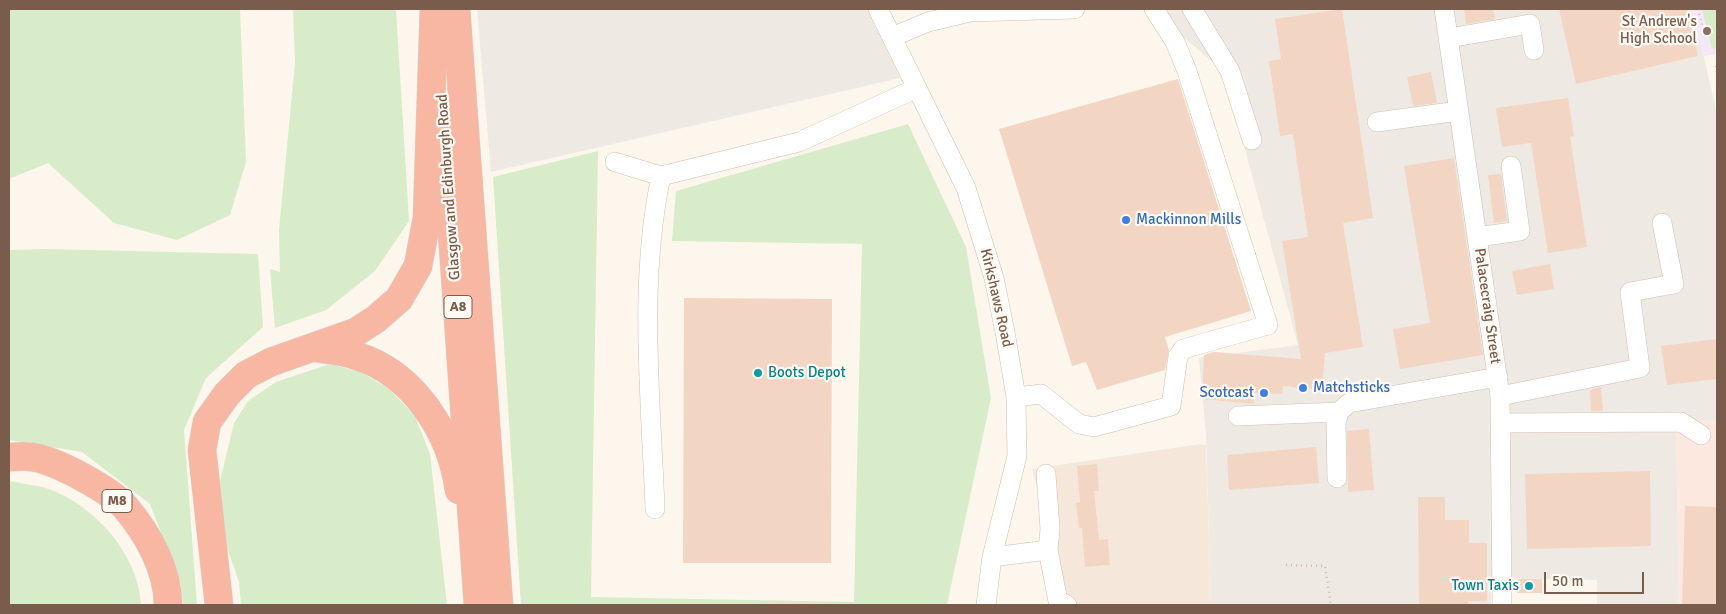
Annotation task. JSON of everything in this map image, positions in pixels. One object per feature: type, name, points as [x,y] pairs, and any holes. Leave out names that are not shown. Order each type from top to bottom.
[{"type":"highway","name":"A8","points":[[219,605],[202,450],[207,422],[227,394],[246,375],[271,362],[356,332],[376,320],[399,299],[418,266],[427,218],[435,9]]},
{"type":"highway","name":"Glasgow and Edinburgh Road","points":[[435,9],[477,605]]},
{"type":"highway","name":"Glasgow and Edinburgh Road","points":[[456,9],[499,605]]},
{"type":"highway","name":"A8","points":[[315,348],[357,356],[379,366],[396,376],[426,405],[441,433],[458,476],[477,605]]},
{"type":"highway","name":"M8","points":[[9,456],[33,457],[76,472],[125,507],[152,546],[168,588],[168,605]]},
{"type":"street","name":"Kirkshaws Road","points":[[878,9],[966,188],[994,278],[1016,397],[1017,456],[992,557],[986,605]]},
{"type":"street","points":[[892,37],[928,22],[970,12],[1075,9]]},
{"type":"street","points":[[1016,397],[1041,394],[1079,424],[1094,427],[1171,406],[1178,356],[1183,349],[1268,325],[1187,71],[1175,42],[1154,9]]},
{"type":"street","points":[[1192,9],[1230,71],[1252,140]]},
{"type":"street","name":"Palacecraig Street","points":[[1444,9],[1500,396],[1502,423],[1502,605]]},
{"type":"street","points":[[1448,38],[1530,24],[1534,50]]},
{"type":"street","points":[[615,162],[661,176],[799,142],[917,88]]},
{"type":"street","points":[[1377,122],[1459,111]]},
{"type":"street","points":[[1477,237],[1520,231],[1511,166]]},
{"type":"street","points":[[654,509],[648,302],[653,214],[661,176]]},
{"type":"street","points":[[1500,396],[1640,368],[1630,292],[1674,284],[1662,223]]},
{"type":"street","points":[[1337,478],[1336,423],[1339,412],[1348,403],[1498,377]]},
{"type":"street","points":[[1238,416],[1339,412]]},
{"type":"street","points":[[1502,423],[1681,422],[1702,435]]},
{"type":"street","points":[[1046,474],[1050,529],[1048,550],[1058,601],[1067,605]]},
{"type":"street","points":[[992,557],[1048,550]]},
{"type":"path","points":[[1698,9],[1703,29]]},
{"type":"path","points":[[1716,66],[1717,73]]},
{"type":"path","points":[[1286,565],[1325,566],[1331,605]]},
{"type":"shaded area","points":[[477,9],[867,9],[900,78],[491,172]]},
{"type":"shaded area","points":[[1151,9],[1693,9],[1717,114],[1717,420],[1676,419],[1679,605],[1597,605],[1597,580],[1492,578],[1491,605],[1211,605],[1206,435],[1199,358],[1298,345],[1224,72]]},
{"type":"shaded area","name":"St Andrew's High School","points":[[1692,9],[1717,9],[1717,54],[1703,56]]},
{"type":"shaded area","points":[[1676,415],[1717,418],[1717,605],[1679,605]]},
{"type":"shaded area","points":[[1200,444],[1206,445],[1211,605],[1068,605],[1032,469]]},
{"type":"green space","points":[[9,9],[240,9],[246,162],[230,215],[177,240],[114,223],[48,163],[9,179]]},
{"type":"green space","points":[[293,9],[396,9],[409,221],[375,271],[326,310],[275,328],[270,269],[280,272],[279,230],[295,63]]},
{"type":"green space","points":[[1702,9],[1717,9],[1717,48],[1712,49]]},
{"type":"green space","points":[[908,124],[966,247],[991,398],[947,605],[521,605],[493,177],[598,151],[591,597],[854,602],[862,244],[672,241],[676,191]]},
{"type":"green space","points":[[46,249],[258,254],[263,327],[206,378],[184,430],[197,605],[183,605],[181,585],[150,504],[82,452],[9,440],[9,250]]},
{"type":"green space","points":[[330,364],[360,372],[388,388],[415,416],[430,454],[447,605],[241,605],[239,582],[225,542],[220,481],[234,423],[248,401],[276,382]]},
{"type":"green space","points":[[9,481],[54,491],[70,499],[100,522],[113,537],[133,569],[141,605],[9,605]]},
{"type":"building","points":[[1342,9],[1373,218],[1343,223],[1363,347],[1325,353],[1322,390],[1283,386],[1282,394],[1254,393],[1254,404],[1202,399],[1204,355],[1214,352],[1301,359],[1282,241],[1308,237],[1293,134],[1280,136],[1269,61],[1281,59],[1275,19]]},
{"type":"building","points":[[1464,9],[1493,9],[1495,19],[1466,24]]},
{"type":"building","points":[[1559,9],[1687,9],[1698,56],[1576,84]]},
{"type":"building","points":[[1431,72],[1437,103],[1413,106],[1407,77]]},
{"type":"building","name":"Mackinnon Mills","points":[[1178,79],[1251,311],[1165,337],[1169,350],[1165,370],[1097,390],[1086,362],[1072,366],[999,129]]},
{"type":"building","points":[[1568,98],[1574,136],[1570,137],[1587,247],[1548,253],[1531,143],[1502,147],[1496,108]]},
{"type":"building","points":[[1454,158],[1483,355],[1400,369],[1393,329],[1430,323],[1404,166]]},
{"type":"building","points":[[1501,174],[1507,221],[1494,223],[1488,175]]},
{"type":"building","points":[[1550,264],[1554,289],[1517,295],[1512,271]]},
{"type":"building","name":"Boots Depot","points":[[684,298],[832,299],[831,563],[683,563]]},
{"type":"building","points":[[1717,339],[1717,379],[1667,385],[1661,346]]},
{"type":"building","points":[[1601,387],[1603,411],[1591,411],[1590,390]]},
{"type":"building","points":[[1369,429],[1374,490],[1348,492],[1347,431]]},
{"type":"building","points":[[1316,447],[1319,483],[1229,490],[1227,455]]},
{"type":"building","points":[[1097,464],[1099,491],[1094,491],[1099,540],[1108,539],[1110,565],[1085,567],[1082,528],[1079,528],[1076,503],[1080,502],[1077,466]]},
{"type":"building","points":[[1650,471],[1651,546],[1527,549],[1525,474]]},
{"type":"building","points":[[1418,497],[1445,497],[1445,520],[1469,520],[1469,543],[1487,543],[1487,601],[1468,601],[1468,605],[1419,605]]},
{"type":"building","points":[[1685,506],[1717,507],[1717,605],[1682,605]]},
{"type":"building","name":"Town Taxis","points":[[1517,579],[1542,579],[1542,593],[1517,593]]},
{"type":"place","name":"St Andrew's High School","points":[[1707,31]]},
{"type":"place","name":"Mackinnon Mills","points":[[1126,220]]},
{"type":"place","name":"Boots Depot","points":[[758,373]]},
{"type":"place","name":"Matchsticks","points":[[1303,388]]},
{"type":"place","name":"Scotcast","points":[[1264,393]]},
{"type":"place","name":"Town Taxis","points":[[1529,586]]}]
